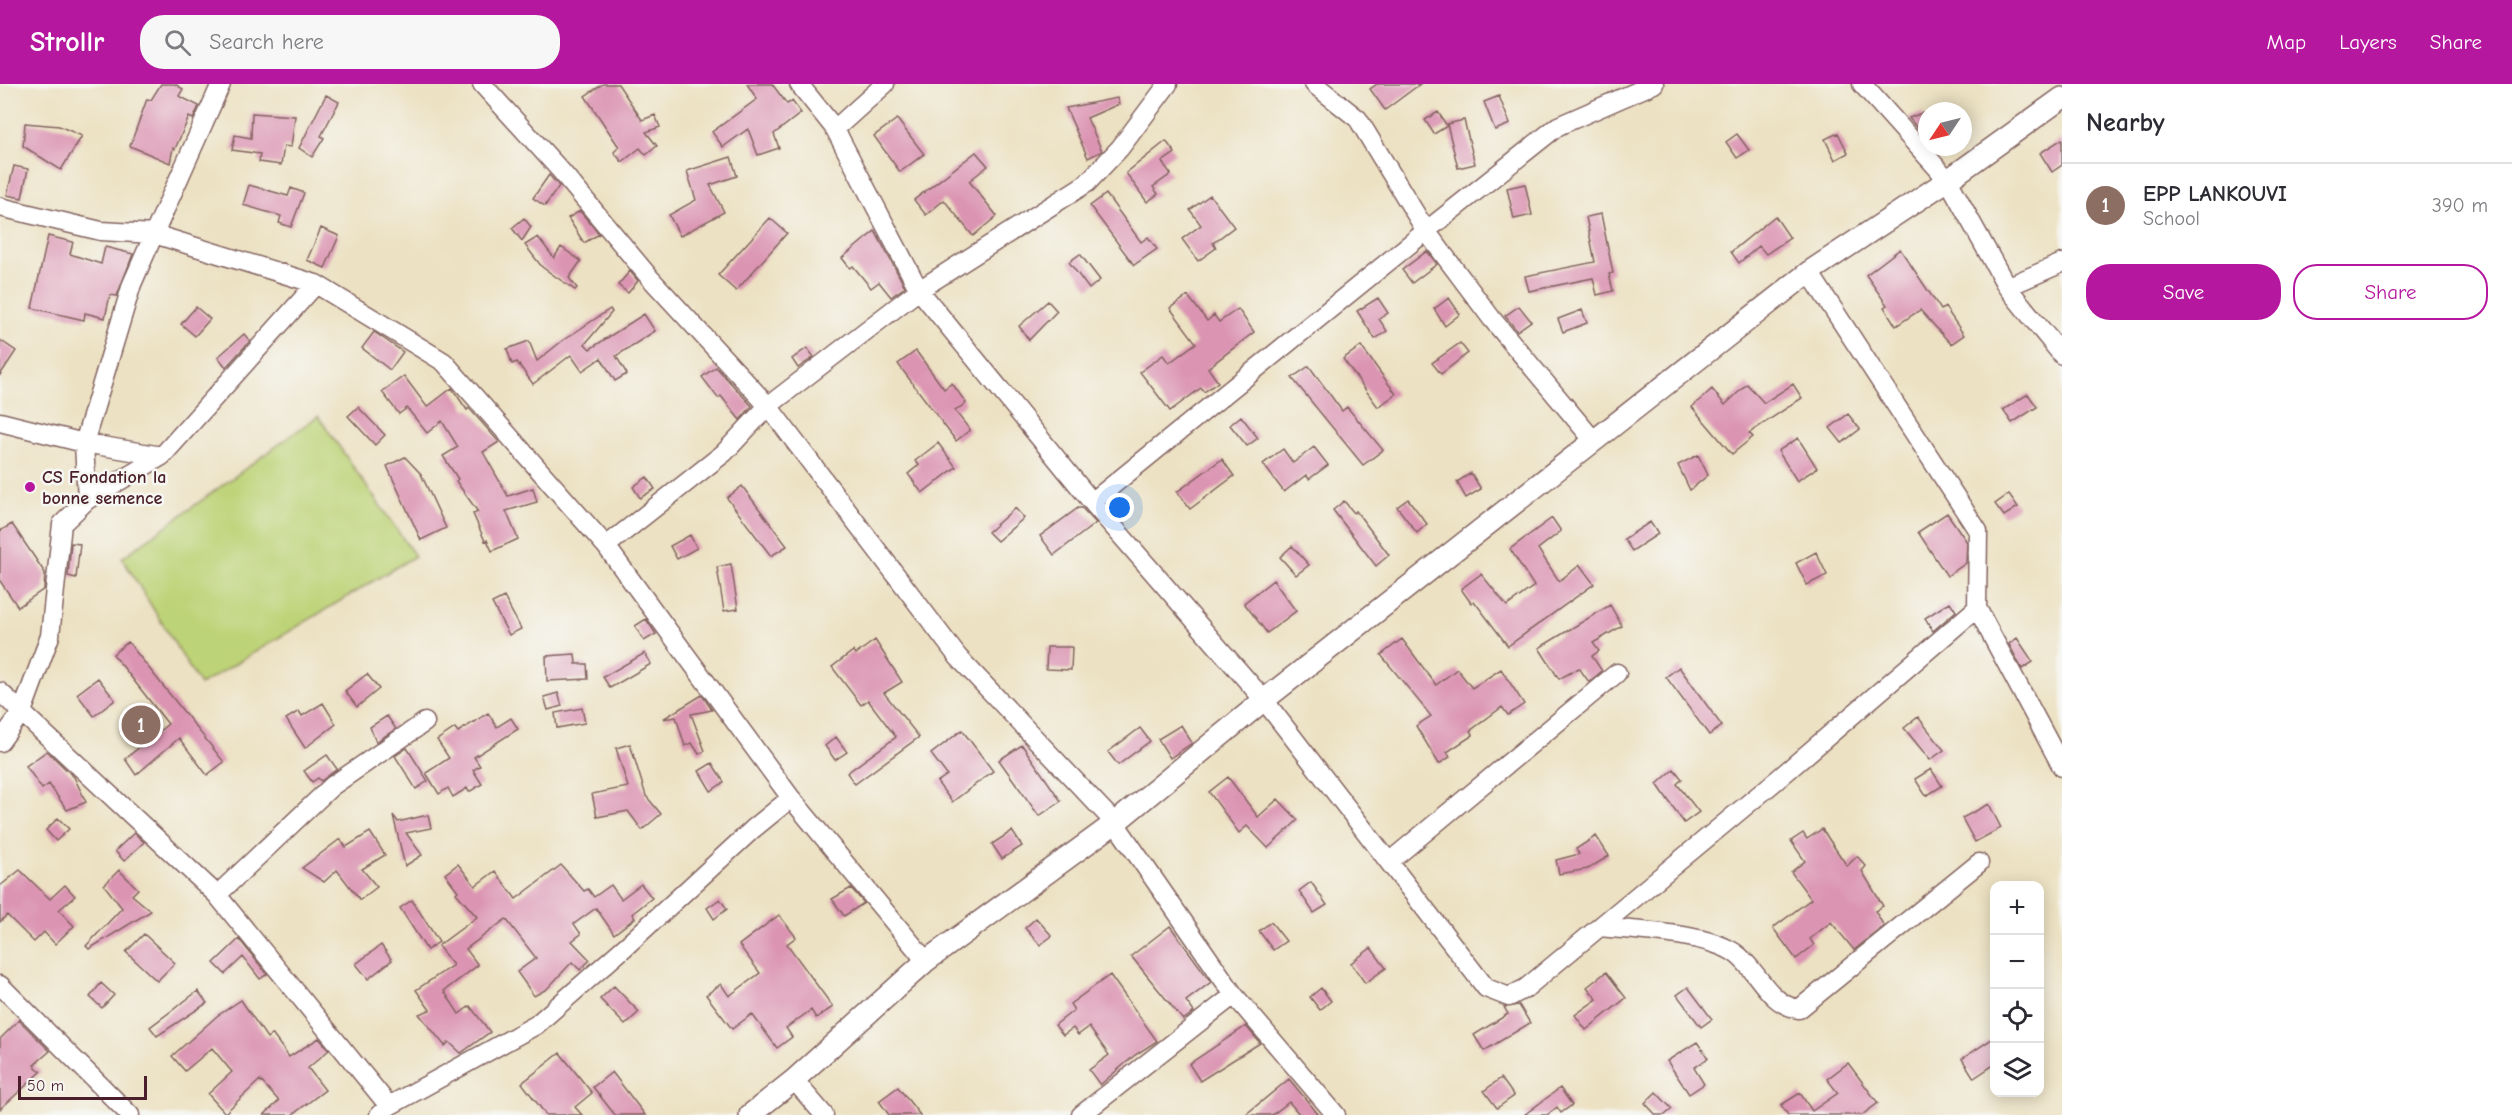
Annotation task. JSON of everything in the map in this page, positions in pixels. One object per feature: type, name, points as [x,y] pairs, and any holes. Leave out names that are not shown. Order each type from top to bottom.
[{"type":"street","points":[[87,500],[84,443],[132,284],[220,84]]},
{"type":"street","points":[[482,84],[561,171],[650,278],[768,406],[958,657],[1115,823],[1234,995],[1336,1115]]},
{"type":"street","points":[[799,84],[835,129],[919,290],[1092,502],[1264,700],[1486,988],[1509,997],[1526,988],[1977,608]]},
{"type":"street","points":[[835,129],[885,84]]},
{"type":"street","points":[[606,546],[724,453],[768,406],[919,290],[1087,183],[1120,148],[1168,84]]},
{"type":"street","points":[[1314,84],[1358,119],[1426,231],[1492,319],[1594,441]]},
{"type":"street","points":[[1092,502],[1558,126],[1654,84]]},
{"type":"street","points":[[1862,84],[1948,180],[2007,287],[2062,355]]},
{"type":"street","points":[[750,1115],[794,1080],[926,961],[1115,823],[1264,700],[1809,272],[1948,180],[2062,98]]},
{"type":"street","points":[[0,207],[101,231],[154,234],[316,284],[444,362],[606,546],[791,798],[926,961]]},
{"type":"street","points":[[2007,287],[2062,263]]},
{"type":"street","points":[[1809,272],[1978,531],[1977,608],[2062,768]]},
{"type":"street","points":[[0,742],[22,712],[50,636],[62,524],[87,500],[162,456],[316,284]]},
{"type":"street","points":[[0,422],[84,443],[162,456]]},
{"type":"street","points":[[1389,862],[1617,673]]},
{"type":"street","points":[[0,692],[217,895],[384,1110],[536,1024],[625,947],[753,829],[791,798]]},
{"type":"street","points":[[217,895],[332,786],[425,722]]},
{"type":"street","points":[[1601,927],[1680,936],[1720,946],[1736,954],[1781,1003],[1799,1009],[1980,863]]},
{"type":"street","points":[[0,985],[130,1115]]},
{"type":"street","points":[[1081,1115],[1234,995]]},
{"type":"street","points":[[794,1080],[824,1115]]},
{"type":"green space","points":[[318,416],[415,556],[200,685],[122,558]]},
{"type":"building","points":[[161,84],[175,84],[183,89],[179,96],[199,106],[193,119],[189,117],[175,149],[173,148],[170,163],[130,146],[147,99],[151,100]]},
{"type":"building","points":[[603,84],[618,84],[642,120],[655,115],[660,127],[646,132],[657,146],[646,155],[640,148],[622,162],[614,152],[619,147],[585,96]]},
{"type":"building","points":[[747,84],[772,84],[787,104],[792,101],[801,113],[774,134],[779,148],[758,155],[748,129],[723,147],[712,132],[757,99]]},
{"type":"building","points":[[1377,84],[1420,84],[1385,110],[1370,89]]},
{"type":"building","points":[[326,95],[339,102],[321,136],[324,138],[312,157],[299,148]]},
{"type":"building","points":[[1499,96],[1510,124],[1495,130],[1484,102]]},
{"type":"building","points":[[1117,98],[1119,104],[1087,118],[1102,151],[1088,158],[1066,108]]},
{"type":"building","points":[[1438,112],[1447,126],[1434,134],[1425,120]]},
{"type":"building","points":[[252,113],[295,116],[291,147],[284,146],[281,165],[259,162],[260,154],[232,150],[235,135],[251,138]]},
{"type":"building","points":[[1918,115],[1918,129],[1909,118]]},
{"type":"building","points":[[897,119],[924,154],[900,172],[874,136]]},
{"type":"building","points":[[1464,120],[1475,164],[1458,168],[1447,124]]},
{"type":"building","points":[[25,123],[59,126],[82,136],[61,170],[23,146]]},
{"type":"building","points":[[1838,133],[1848,153],[1835,160],[1825,139]]},
{"type":"building","points":[[1737,134],[1749,150],[1737,158],[1726,142]]},
{"type":"building","points":[[2062,139],[2062,165],[2052,172],[2040,153]]},
{"type":"building","points":[[1166,141],[1175,153],[1162,162],[1171,174],[1153,187],[1158,194],[1147,202],[1126,173]]},
{"type":"building","points":[[976,152],[988,166],[969,181],[997,216],[973,236],[944,200],[926,215],[914,200]]},
{"type":"building","points":[[731,157],[737,176],[710,185],[724,212],[680,236],[669,215],[696,200],[687,171]]},
{"type":"building","points":[[14,166],[28,169],[22,198],[7,195]]},
{"type":"building","points":[[549,175],[559,186],[545,206],[533,198]]},
{"type":"building","points":[[1525,184],[1532,215],[1514,219],[1507,188]]},
{"type":"building","points":[[249,185],[288,196],[291,188],[304,193],[291,227],[279,223],[281,216],[243,205]]},
{"type":"building","points":[[1106,194],[1141,242],[1148,237],[1157,249],[1134,265],[1090,206]]},
{"type":"building","points":[[1210,195],[1234,227],[1213,243],[1216,248],[1198,261],[1182,239],[1201,225],[1190,210]]},
{"type":"building","points":[[580,211],[599,234],[584,243],[568,218]]},
{"type":"building","points":[[1601,214],[1613,273],[1609,274],[1613,291],[1597,295],[1593,278],[1529,291],[1525,276],[1595,262],[1586,217]]},
{"type":"building","points":[[1775,216],[1790,238],[1766,254],[1759,246],[1739,263],[1731,252]]},
{"type":"building","points":[[524,218],[531,227],[522,241],[512,228]]},
{"type":"building","points":[[770,218],[787,233],[736,291],[718,275]]},
{"type":"building","points":[[321,228],[339,236],[325,268],[307,260]]},
{"type":"building","points":[[875,231],[905,287],[891,297],[879,282],[871,288],[853,266],[850,268],[842,258]]},
{"type":"building","points":[[48,236],[73,242],[70,254],[101,264],[105,247],[133,254],[117,296],[110,295],[105,318],[85,313],[84,320],[32,308]]},
{"type":"building","points":[[538,237],[554,258],[561,247],[581,261],[569,278],[577,288],[575,290],[542,267],[525,245]]},
{"type":"building","points":[[1900,249],[1941,310],[1945,307],[1964,335],[1951,344],[1920,310],[1896,326],[1884,307],[1887,305],[1866,275]]},
{"type":"building","points":[[1427,251],[1437,264],[1412,283],[1402,270]]},
{"type":"building","points":[[1080,254],[1100,280],[1089,289],[1069,262]]},
{"type":"building","points":[[630,271],[638,281],[628,293],[618,285]]},
{"type":"building","points":[[1188,296],[1207,321],[1214,315],[1219,322],[1238,309],[1254,332],[1208,368],[1218,382],[1204,392],[1201,388],[1170,411],[1140,372],[1163,355],[1169,363],[1196,343],[1170,308]]},
{"type":"building","points":[[1378,298],[1388,313],[1379,319],[1387,331],[1375,339],[1357,311]]},
{"type":"building","points":[[1449,298],[1460,314],[1445,326],[1434,309]]},
{"type":"building","points":[[1048,301],[1057,311],[1029,340],[1019,326]]},
{"type":"building","points":[[1519,306],[1531,321],[1517,331],[1505,316]]},
{"type":"building","points":[[196,307],[210,319],[195,336],[181,324]]},
{"type":"building","points":[[610,309],[612,312],[585,344],[590,349],[644,314],[655,331],[616,356],[627,374],[615,381],[601,358],[582,371],[571,355],[533,384],[517,362],[512,364],[507,349],[529,341],[537,361]]},
{"type":"building","points":[[1582,310],[1587,323],[1563,332],[1558,319]]},
{"type":"building","points":[[374,332],[403,352],[390,370],[362,348]]},
{"type":"building","points":[[244,334],[250,341],[226,367],[218,357]]},
{"type":"building","points":[[0,340],[16,351],[0,375]]},
{"type":"building","points":[[1460,343],[1468,353],[1441,374],[1432,363]]},
{"type":"building","points":[[1361,346],[1396,394],[1378,407],[1343,359]]},
{"type":"building","points":[[807,348],[814,357],[798,368],[792,359]]},
{"type":"building","points":[[916,351],[944,389],[952,383],[966,403],[955,411],[970,430],[956,441],[898,364]]},
{"type":"building","points":[[1309,366],[1342,411],[1347,407],[1383,450],[1363,465],[1292,378]]},
{"type":"building","points":[[716,367],[752,406],[740,420],[721,396],[718,398],[702,377]]},
{"type":"building","points":[[404,376],[427,407],[452,388],[467,410],[469,408],[499,442],[483,452],[508,496],[533,488],[537,502],[506,511],[518,539],[492,551],[487,540],[485,541],[473,514],[478,512],[456,481],[458,479],[443,456],[458,447],[442,421],[427,433],[407,408],[399,414],[382,392]]},
{"type":"building","points":[[1747,384],[1764,403],[1793,384],[1802,398],[1749,433],[1753,437],[1732,454],[1692,407],[1712,389],[1725,405]]},
{"type":"building","points":[[2028,394],[2037,407],[2012,423],[2003,410]]},
{"type":"building","points":[[358,407],[385,435],[375,445],[348,416]]},
{"type":"building","points":[[1848,414],[1860,429],[1842,443],[1830,428]]},
{"type":"building","points":[[1241,416],[1258,438],[1247,446],[1230,425]]},
{"type":"building","points":[[1798,438],[1817,468],[1797,481],[1778,451]]},
{"type":"building","points":[[938,443],[956,467],[922,493],[908,474],[919,465],[915,461]]},
{"type":"building","points":[[1314,447],[1328,465],[1309,479],[1306,475],[1284,492],[1263,464],[1283,449],[1293,463]]},
{"type":"building","points":[[1698,455],[1708,475],[1690,490],[1678,465]]},
{"type":"building","points":[[405,457],[421,474],[446,528],[421,540],[387,466]]},
{"type":"building","points":[[1222,459],[1234,476],[1190,509],[1177,492]]},
{"type":"building","points":[[1471,473],[1481,489],[1466,498],[1457,482]]},
{"type":"building","points":[[647,477],[655,489],[640,498],[633,487]]},
{"type":"building","points":[[742,486],[787,546],[771,556],[727,498]]},
{"type":"building","points":[[2009,494],[2018,507],[2004,516],[1995,504]]},
{"type":"building","points":[[1408,499],[1427,524],[1417,533],[1397,507]]},
{"type":"building","points":[[1344,501],[1354,513],[1356,511],[1389,555],[1376,566],[1333,510]]},
{"type":"building","points":[[1015,508],[1024,518],[997,541],[988,532]]},
{"type":"building","points":[[1078,508],[1082,508],[1096,523],[1054,555],[1040,536]]},
{"type":"building","points":[[1947,513],[1967,542],[1966,563],[1947,576],[1918,532]]},
{"type":"building","points":[[1552,518],[1561,531],[1538,549],[1559,581],[1580,565],[1594,584],[1508,646],[1474,601],[1471,603],[1461,589],[1481,574],[1507,606],[1534,586],[1510,549]]},
{"type":"building","points":[[1650,522],[1658,534],[1632,551],[1624,539]]},
{"type":"building","points":[[12,524],[45,573],[44,589],[18,607],[0,581],[0,531]]},
{"type":"building","points":[[690,535],[697,548],[677,559],[670,546]]},
{"type":"building","points":[[71,543],[80,544],[76,578],[68,576]]},
{"type":"building","points":[[1292,546],[1309,565],[1296,575],[1280,557]]},
{"type":"building","points":[[1816,552],[1827,575],[1807,585],[1796,563]]},
{"type":"building","points":[[731,564],[738,609],[724,611],[717,567]]},
{"type":"building","points":[[1273,580],[1296,611],[1267,633],[1244,603]]},
{"type":"building","points":[[504,597],[521,629],[509,635],[492,603]]},
{"type":"building","points":[[1950,602],[1956,611],[1933,631],[1925,618]]},
{"type":"building","points":[[1610,605],[1622,626],[1593,643],[1599,651],[1592,656],[1602,671],[1589,682],[1579,668],[1559,679],[1539,648]]},
{"type":"building","points":[[646,619],[656,634],[644,641],[635,626]]},
{"type":"building","points":[[2017,638],[2033,662],[2022,669],[2009,644]]},
{"type":"building","points":[[1402,639],[1436,685],[1457,669],[1472,688],[1501,669],[1524,704],[1508,715],[1502,707],[1470,731],[1473,735],[1447,752],[1450,757],[1439,764],[1416,726],[1431,716],[1381,655]]},
{"type":"building","points":[[875,640],[902,682],[884,693],[919,737],[855,784],[847,773],[896,737],[868,700],[861,705],[832,667],[853,651],[856,654]]},
{"type":"building","points":[[128,642],[224,762],[207,775],[179,738],[136,775],[125,759],[168,724],[113,654]]},
{"type":"building","points":[[1047,647],[1072,647],[1071,670],[1046,669]]},
{"type":"building","points":[[645,653],[651,664],[610,688],[603,677]]},
{"type":"building","points":[[575,654],[576,664],[587,664],[588,679],[547,681],[546,656]]},
{"type":"building","points":[[1679,667],[1722,726],[1709,735],[1666,677]]},
{"type":"building","points":[[367,674],[379,689],[357,707],[345,691]]},
{"type":"building","points":[[98,678],[115,700],[94,716],[77,694]]},
{"type":"building","points":[[558,693],[562,706],[548,710],[544,697]]},
{"type":"building","points":[[702,695],[712,710],[691,714],[705,751],[699,754],[692,743],[685,746],[676,717],[663,719]]},
{"type":"building","points":[[323,703],[336,724],[305,748],[286,719],[299,711],[302,716]]},
{"type":"building","points":[[582,708],[585,723],[557,728],[555,713]]},
{"type":"building","points":[[488,713],[497,727],[511,718],[518,729],[474,757],[480,766],[473,770],[482,784],[469,792],[467,788],[453,797],[448,788],[439,794],[426,773],[449,758],[437,740],[455,728],[458,732]]},
{"type":"building","points":[[387,716],[396,729],[376,742],[370,727]]},
{"type":"building","points":[[1918,717],[1944,750],[1930,760],[1904,728]]},
{"type":"building","points":[[1181,725],[1192,743],[1170,758],[1158,739]]},
{"type":"building","points":[[1140,728],[1150,741],[1118,765],[1108,752]]},
{"type":"building","points":[[962,730],[993,771],[952,802],[937,782],[947,775],[931,754]]},
{"type":"building","points":[[836,737],[847,752],[835,760],[825,746]]},
{"type":"building","points":[[630,744],[646,796],[661,814],[642,830],[628,811],[597,817],[592,794],[628,787],[616,748]]},
{"type":"building","points":[[1022,745],[1061,801],[1039,816],[999,760]]},
{"type":"building","points":[[407,748],[428,781],[416,789],[395,756]]},
{"type":"building","points":[[47,751],[74,777],[86,802],[67,810],[49,784],[42,789],[26,766]]},
{"type":"building","points":[[327,755],[337,769],[321,781],[318,778],[312,782],[304,771]]},
{"type":"building","points":[[712,763],[724,782],[711,791],[699,771]]},
{"type":"building","points":[[1674,769],[1682,779],[1677,784],[1699,812],[1684,823],[1657,784]]},
{"type":"building","points":[[1931,769],[1942,786],[1926,796],[1915,779]]},
{"type":"building","points":[[1228,777],[1258,817],[1278,799],[1298,820],[1268,848],[1247,826],[1239,833],[1209,792]]},
{"type":"building","points":[[1989,804],[2001,828],[1975,842],[1962,818]]},
{"type":"building","points":[[393,815],[398,822],[428,815],[431,828],[406,833],[422,855],[405,866]]},
{"type":"building","points":[[58,818],[69,829],[56,841],[46,830]]},
{"type":"building","points":[[1822,829],[1847,866],[1857,856],[1866,866],[1862,871],[1883,906],[1875,911],[1884,926],[1854,950],[1831,922],[1810,939],[1814,945],[1796,959],[1773,928],[1811,899],[1791,872],[1805,861],[1791,841],[1803,833],[1807,839]]},
{"type":"building","points":[[1012,831],[1022,846],[1002,859],[992,844]]},
{"type":"building","points":[[370,832],[385,855],[362,869],[377,887],[360,900],[337,870],[324,882],[302,868],[340,839],[346,847]]},
{"type":"building","points":[[134,833],[144,842],[124,861],[115,851]]},
{"type":"building","points":[[1596,836],[1609,856],[1588,869],[1559,874],[1556,860],[1579,854],[1576,849]]},
{"type":"building","points":[[458,864],[475,886],[495,871],[516,899],[561,865],[584,891],[588,889],[594,897],[611,885],[621,899],[641,884],[652,898],[632,914],[635,918],[614,934],[596,908],[574,924],[581,934],[572,941],[590,960],[580,970],[572,962],[547,989],[534,996],[517,972],[536,958],[506,919],[466,949],[478,965],[444,991],[459,1014],[470,1006],[490,1032],[461,1053],[449,1042],[445,1046],[419,1014],[430,1010],[416,990],[453,965],[438,946],[477,917],[456,893],[458,891],[445,874]]},
{"type":"building","points":[[20,870],[50,899],[65,885],[75,896],[59,910],[74,926],[55,944],[44,932],[34,942],[7,915],[0,922],[0,886]]},
{"type":"building","points":[[119,870],[138,889],[132,895],[151,911],[89,949],[86,946],[122,908],[104,885]]},
{"type":"building","points":[[1311,882],[1327,905],[1314,913],[1299,891]]},
{"type":"building","points":[[851,888],[864,903],[844,916],[832,899]]},
{"type":"building","points":[[720,899],[727,909],[714,919],[707,908]]},
{"type":"building","points":[[412,900],[439,942],[427,950],[400,908]]},
{"type":"building","points":[[779,915],[796,937],[787,944],[833,1007],[816,1018],[811,1010],[786,1028],[792,1037],[777,1048],[752,1014],[732,1029],[706,995],[721,984],[729,996],[760,973],[739,945]]},
{"type":"building","points":[[1036,918],[1052,936],[1040,945],[1025,928]]},
{"type":"building","points":[[1271,922],[1286,941],[1273,950],[1259,931]]},
{"type":"building","points":[[1170,926],[1211,982],[1186,1001],[1194,1012],[1183,1020],[1131,956]]},
{"type":"building","points":[[144,934],[175,963],[157,981],[126,952]]},
{"type":"building","points":[[239,939],[267,974],[260,979],[243,957],[225,974],[214,963]]},
{"type":"building","points":[[381,945],[392,960],[368,979],[356,964]]},
{"type":"building","points":[[1371,948],[1386,968],[1365,983],[1351,963]]},
{"type":"building","points":[[1606,972],[1626,998],[1586,1030],[1575,1015],[1597,999],[1587,987]]},
{"type":"building","points":[[1110,975],[1157,1041],[1135,1055],[1100,1085],[1089,1070],[1109,1055],[1089,1027],[1078,1035],[1073,1028],[1063,1035],[1055,1025],[1074,1010],[1070,1004]]},
{"type":"building","points":[[101,983],[114,995],[102,1008],[90,997]]},
{"type":"building","points":[[614,986],[639,1012],[625,1025],[600,999]]},
{"type":"building","points":[[1688,987],[1712,1019],[1701,1027],[1677,995]]},
{"type":"building","points":[[1321,988],[1331,1001],[1320,1010],[1310,997]]},
{"type":"building","points":[[198,991],[207,1003],[157,1036],[150,1027]]},
{"type":"building","points":[[241,1000],[267,1038],[272,1034],[289,1057],[319,1038],[329,1050],[308,1068],[325,1090],[292,1115],[264,1115],[279,1101],[260,1080],[225,1113],[208,1094],[232,1072],[212,1048],[185,1071],[172,1056],[217,1016]]},
{"type":"building","points":[[1519,1005],[1530,1023],[1484,1051],[1474,1035],[1508,1014],[1504,1007]]},
{"type":"building","points":[[19,1020],[50,1051],[34,1065],[41,1072],[0,1109],[0,1039]]},
{"type":"building","points":[[1246,1026],[1260,1043],[1200,1081],[1189,1064]]},
{"type":"building","points":[[1990,1040],[1990,1067],[1974,1078],[1962,1059]]},
{"type":"building","points":[[1697,1042],[1708,1058],[1694,1068],[1704,1084],[1689,1094],[1667,1061]]},
{"type":"building","points":[[560,1053],[592,1093],[575,1107],[582,1115],[546,1115],[522,1083]]},
{"type":"building","points":[[1848,1063],[1878,1103],[1862,1115],[1788,1115],[1781,1105],[1800,1093],[1812,1111],[1838,1093],[1827,1079]]},
{"type":"building","points":[[612,1072],[645,1115],[615,1115],[593,1087]]},
{"type":"building","points":[[1501,1078],[1514,1096],[1497,1108],[1484,1091]]},
{"type":"building","points":[[1289,1079],[1319,1115],[1300,1115],[1289,1102],[1272,1115],[1245,1115]]},
{"type":"building","points":[[898,1087],[920,1115],[889,1115],[879,1101]]},
{"type":"building","points":[[1560,1088],[1572,1105],[1561,1113],[1557,1107],[1547,1115],[1524,1115]]},
{"type":"building","points":[[1656,1092],[1672,1109],[1665,1115],[1656,1115],[1645,1103]]},
{"type":"place","name":"CS Fondation la bonne semence","points":[[30,487]]},
{"type":"place","name":"EPP LANKOUVI","points":[[141,725]]}]
